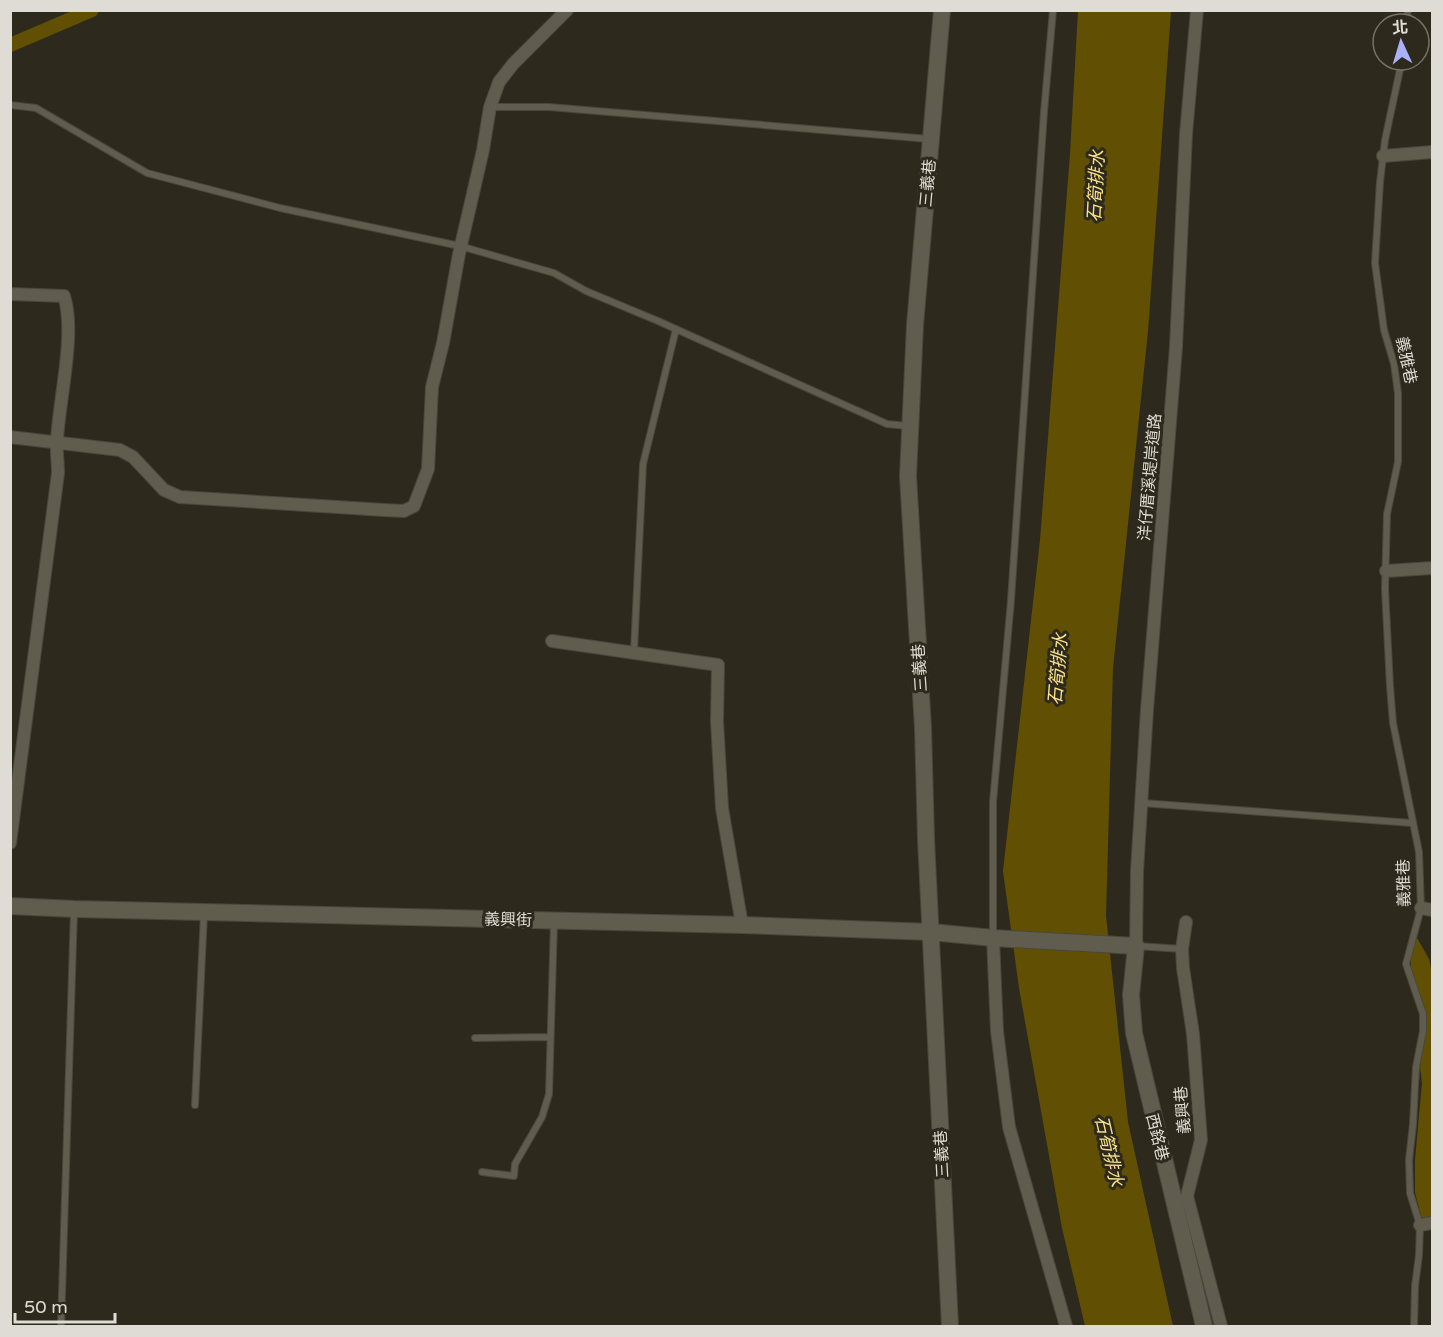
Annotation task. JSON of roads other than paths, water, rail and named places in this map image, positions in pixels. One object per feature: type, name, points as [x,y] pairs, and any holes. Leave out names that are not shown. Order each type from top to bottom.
[{"type":"street","points":[[10,437],[120,450],[134,457],[164,490],[180,497],[394,511],[404,511],[414,506],[428,469],[432,387],[443,343],[460,246],[483,150],[490,107],[500,82],[513,64],[567,10]]},
{"type":"street","name":"三義巷","points":[[942,10],[915,325],[908,476],[923,728],[950,1326]]},
{"type":"street","name":"洋仔厝溪堤岸道路","points":[[1136,946],[1147,710],[1176,347],[1186,134],[1197,10]]},
{"type":"street","points":[[1383,156],[1432,152]]},
{"type":"street","points":[[10,294],[64,296],[67,307],[66,357],[56,442],[58,473],[10,843]]},
{"type":"street","points":[[1386,571],[1432,568]]},
{"type":"street","points":[[552,641],[634,651],[718,665],[717,721],[722,808],[742,925]]},
{"type":"street","name":"義興街","points":[[10,906],[742,925],[931,932],[1136,946]]},
{"type":"street","name":"義興巷","points":[[1186,922],[1182,968],[1193,1034],[1201,1140],[1187,1196],[1221,1326]]},
{"type":"street","points":[[998,938],[997,1031],[1009,1127],[1066,1326]]},
{"type":"street","name":"西銘巷","points":[[1136,946],[1131,995],[1134,1033],[1204,1326]]},
{"type":"lane","points":[[998,938],[993,801],[1011,600],[1053,10]]},
{"type":"lane","name":"義雅巷","points":[[1400,72],[1383,156],[1376,225],[1375,264],[1384,330],[1394,364],[1398,393],[1398,462],[1387,514],[1386,571],[1393,723],[1419,852],[1427,909],[1406,964],[1422,1014],[1424,1031],[1416,1067],[1413,1124],[1408,1160],[1410,1193],[1426,1224],[1414,1326]]},
{"type":"lane","points":[[10,105],[36,108],[147,173],[280,208],[460,246],[554,273],[586,291],[887,424],[909,426]]},
{"type":"lane","points":[[490,107],[549,107],[931,140]]},
{"type":"lane","points":[[634,651],[643,464],[676,329]]},
{"type":"lane","points":[[1142,803],[1412,823]]},
{"type":"lane","points":[[62,1326],[74,909]]},
{"type":"lane","points":[[195,1105],[204,912]]},
{"type":"lane","points":[[482,1172],[514,1176],[515,1164],[542,1117],[549,1094],[554,921]]},
{"type":"lane","points":[[1136,946],[1182,949]]},
{"type":"lane","points":[[475,1038],[550,1037]]},
{"type":"water","name":"石筍排水","points":[[1078,11],[1171,11],[1148,331],[1113,668],[1106,916],[1128,1122],[1173,1326],[1085,1326],[1062,1228],[1019,988],[1003,871],[1040,540],[1070,154]]},
{"type":"water","points":[[1416,936],[1429,959],[1432,973],[1432,1222],[1422,1220],[1415,1192],[1415,1160],[1422,1083],[1420,1067],[1426,1031],[1411,976],[1411,954]]},
{"type":"waterway","points":[[10,45],[92,10]]}]
